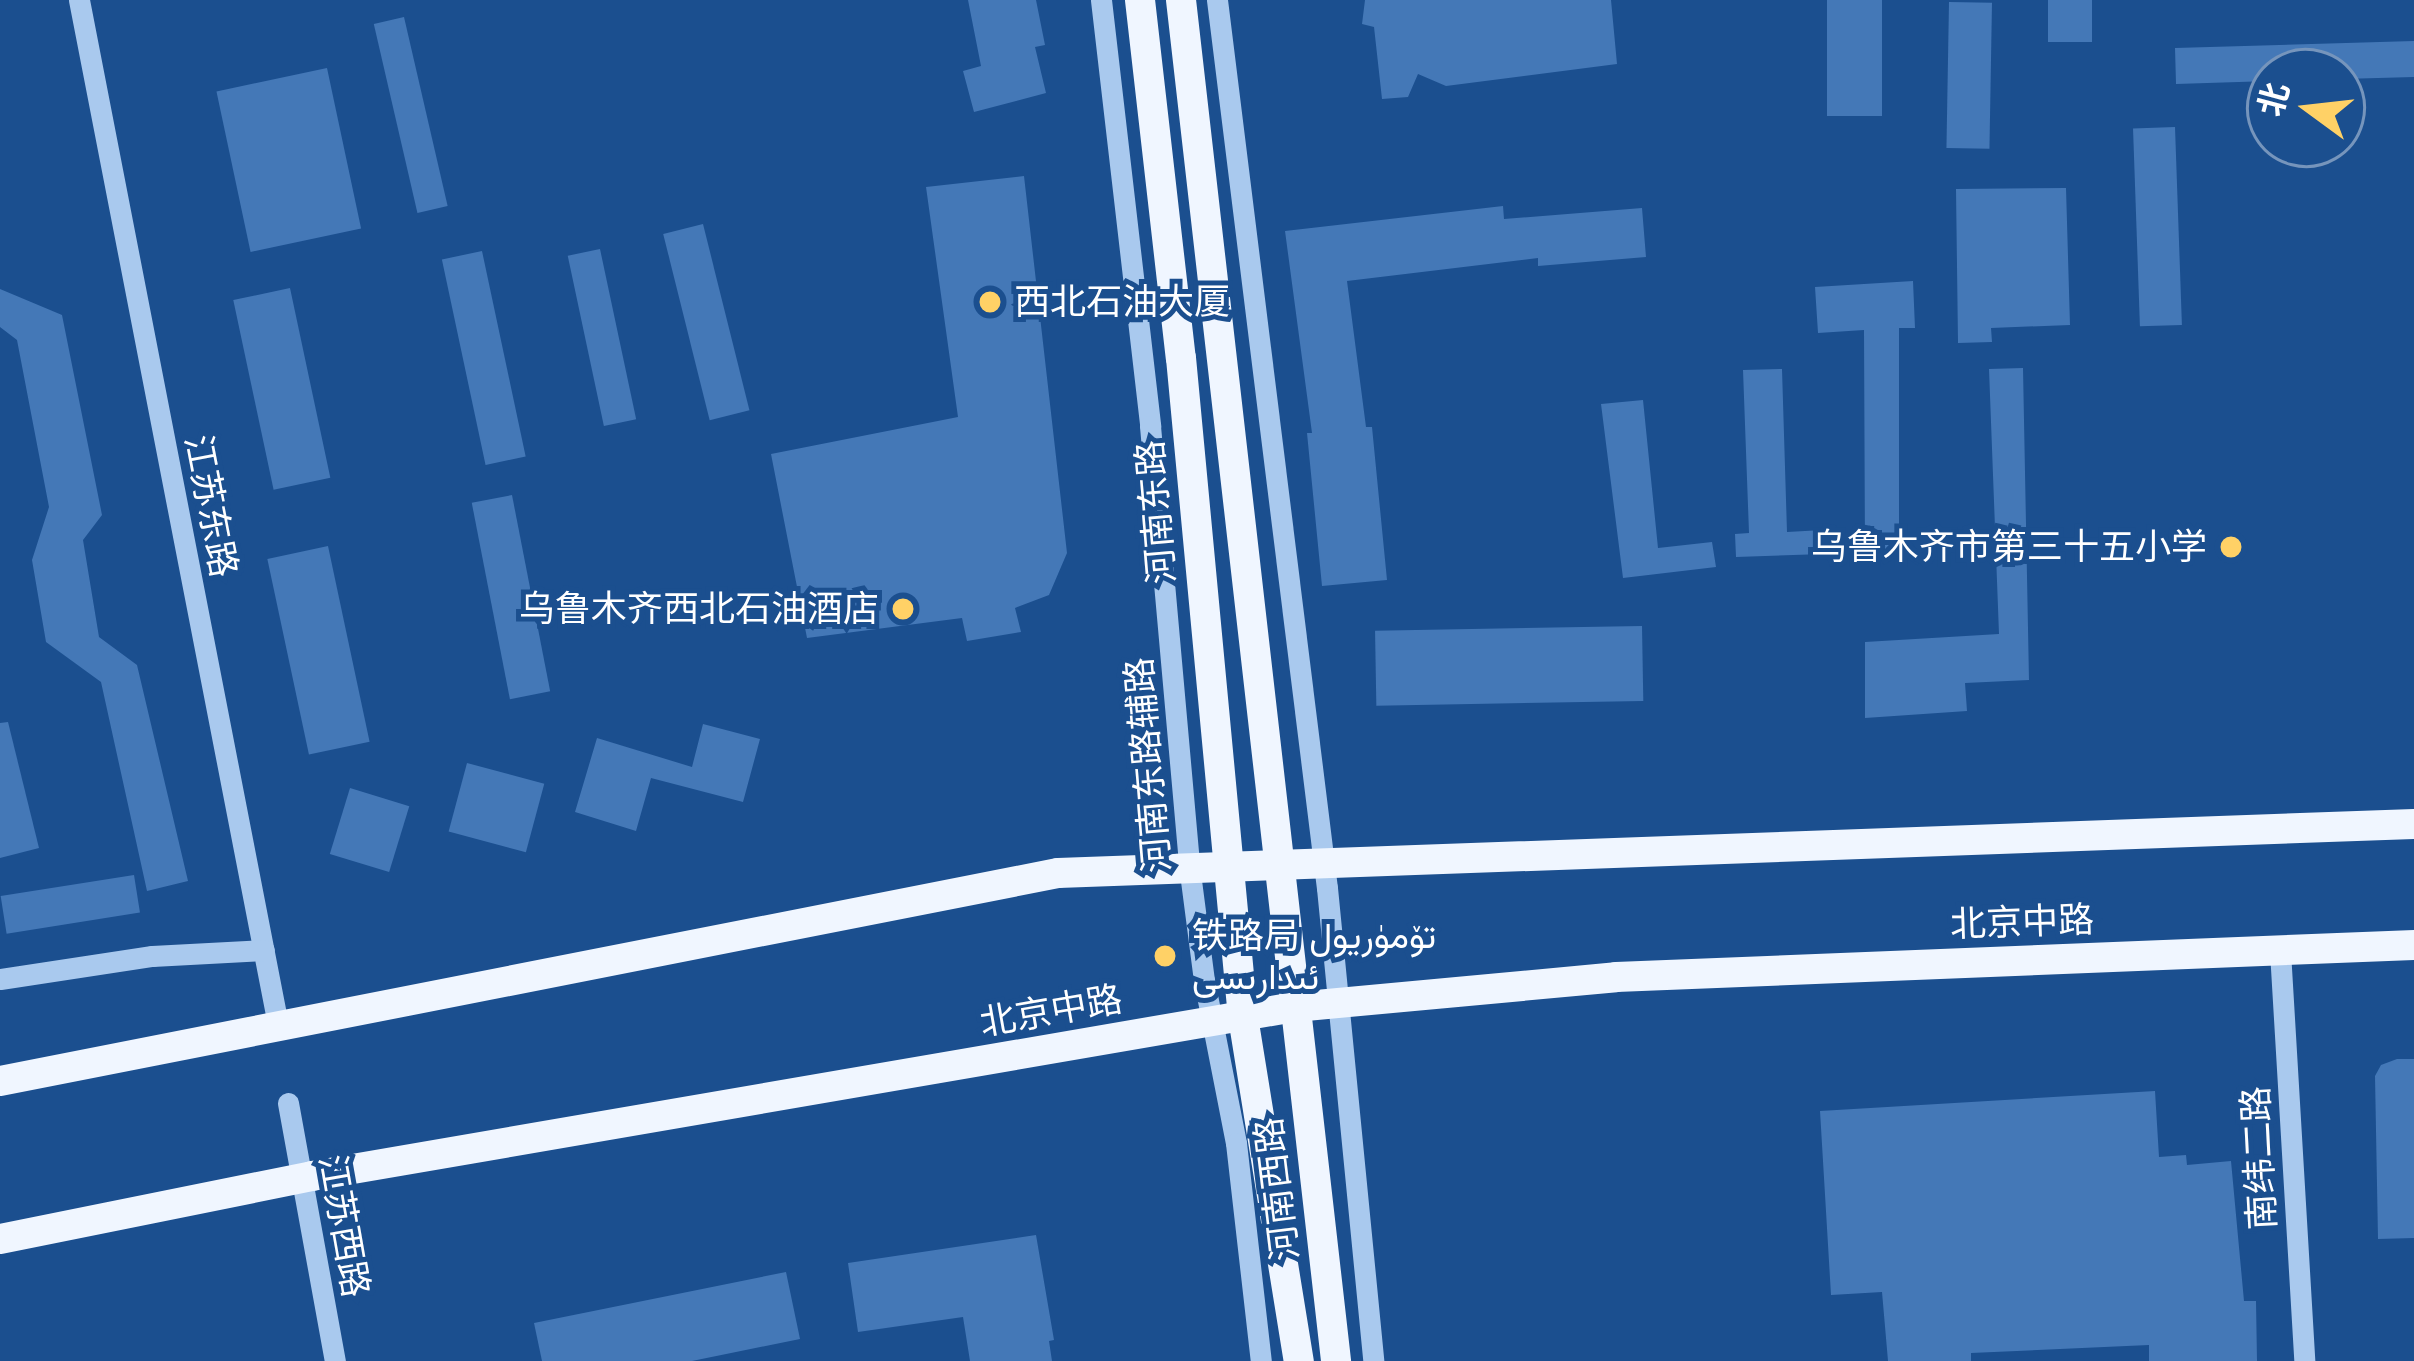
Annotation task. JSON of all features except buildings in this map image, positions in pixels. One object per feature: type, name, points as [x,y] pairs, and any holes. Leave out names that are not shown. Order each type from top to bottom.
[{"type":"main road","name":"河南东路","points":[[1140,0],[1228,864],[1228,1020]]},
{"type":"main road","points":[[1180,0],[1295,1007]]},
{"type":"main road","points":[[0,1081],[1058,873],[2414,824]]},
{"type":"main road","name":"北京中路","points":[[0,1239],[302,1178],[1295,1007],[1616,977],[2414,945]]},
{"type":"main road","name":"河南西路","points":[[1295,1007],[1336,1361]]},
{"type":"main road","name":"河南西路","points":[[1228,1020],[1299,1361]]},
{"type":"street","name":"江苏东路","points":[[79,0],[278,1025]]},
{"type":"street","name":"河南东路辅路","points":[[1101,0],[1150,426],[1190,865],[1228,1020],[1236,1143],[1261,1361]]},
{"type":"street","points":[[1217,0],[1324,861],[1373,1361]]},
{"type":"street","points":[[0,979],[152,956],[264,950]]},
{"type":"street","name":"南纬二路","points":[[2280,951],[2303,1361]]},
{"type":"street","name":"江苏西路","points":[[288,1103],[335,1361]]},
{"type":"place","name":"西北石油大厦","points":[[990,302]]},
{"type":"place","name":"乌鲁木齐市第三十五小学","points":[[2231,547]]},
{"type":"place","name":"乌鲁木齐西北石油酒店","points":[[903,609]]},
{"type":"place","name":"铁路局 تۆمۈريول ئىدارىسى","points":[[1165,956]]}]
